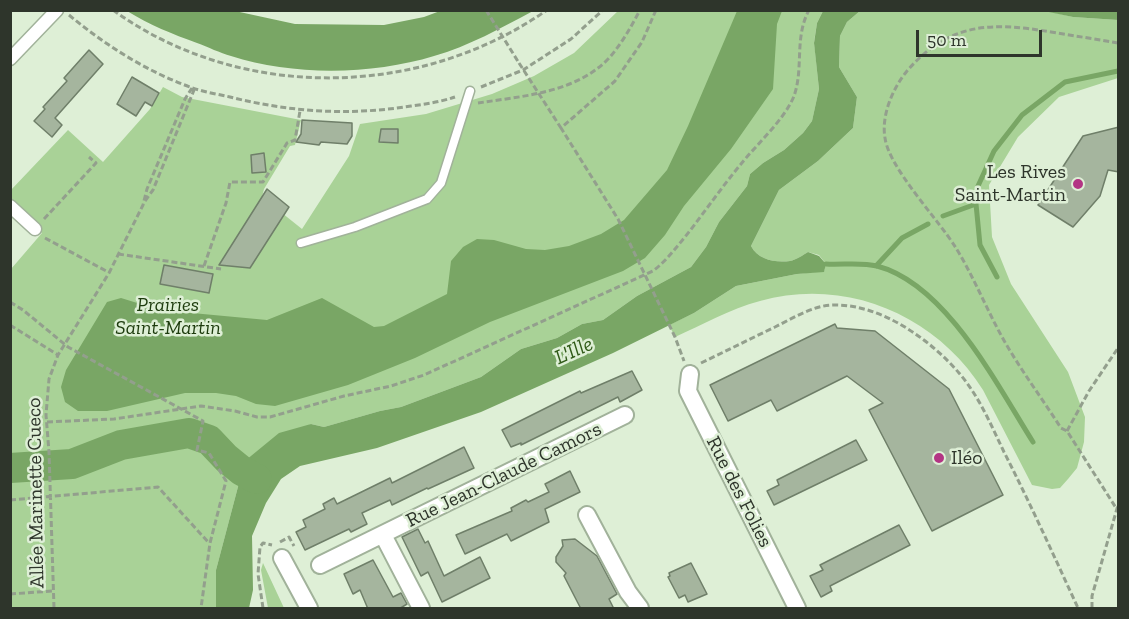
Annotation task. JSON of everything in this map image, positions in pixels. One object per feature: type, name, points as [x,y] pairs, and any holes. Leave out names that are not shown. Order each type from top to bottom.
[{"type":"street","points":[[10,59],[57,10]]},
{"type":"street","points":[[10,206],[35,229]]},
{"type":"street","name":"Rue des Folies","points":[[690,374],[688,391],[797,609]]},
{"type":"street","name":"Rue Jean-Claude Camors","points":[[320,565],[625,415]]},
{"type":"street","points":[[587,515],[628,592],[640,609]]},
{"type":"street","name":"Rue Jean-Claude Camors","points":[[383,535],[421,609]]},
{"type":"street","points":[[278,552],[309,609]]},
{"type":"lane","points":[[301,243],[355,227],[427,199],[441,183],[464,104],[470,91]]},
{"type":"path","points":[[63,10],[106,44],[193,88],[243,101],[300,111],[346,112],[383,111],[443,102],[523,70],[571,39],[603,10]]},
{"type":"path","points":[[113,10],[133,25],[179,48],[230,65],[278,75],[325,79],[387,75],[442,63],[477,50],[523,28],[547,10]]},
{"type":"path","points":[[296,10],[391,11]]},
{"type":"path","points":[[486,10],[618,219],[675,337],[690,374],[700,363],[812,310],[833,304],[856,307],[887,318],[914,332],[941,354],[960,374],[978,399],[1031,506],[1078,609]]},
{"type":"path","points":[[464,104],[538,94],[556,90],[579,79],[602,64],[622,41],[640,10]]},
{"type":"path","points":[[561,128],[615,81],[642,42],[656,10]]},
{"type":"path","points":[[47,422],[114,420],[207,406],[257,417],[270,417],[344,396],[392,386],[424,375],[653,271],[667,259],[790,105],[795,93],[800,34],[809,10]]},
{"type":"path","points":[[1092,609],[1092,596],[1118,508],[1006,345],[957,249],[895,164],[885,137],[886,114],[891,97],[903,76],[916,60],[935,44],[968,29],[1017,26],[1119,43]]},
{"type":"path","name":"Allée Marinette Cueco","points":[[54,609],[47,422],[49,380],[64,344],[109,273],[142,205],[185,99],[193,88]]},
{"type":"path","points":[[204,266],[222,219],[230,182],[263,182],[286,143],[295,140],[300,111]]},
{"type":"path","points":[[89,157],[96,162],[35,229],[49,242],[109,273]]},
{"type":"path","points":[[118,254],[221,269]]},
{"type":"path","points":[[10,302],[24,310],[64,344],[203,421],[197,450],[209,453],[226,481],[210,543],[201,609]]},
{"type":"path","points":[[10,325],[58,355]]},
{"type":"path","points":[[1066,431],[1089,391],[1119,348]]},
{"type":"path","points":[[10,500],[158,488],[210,543]]},
{"type":"path","points":[[263,609],[258,574],[260,547],[263,543],[278,552]]},
{"type":"path","points":[[10,594],[53,591]]},
{"type":"green space","points":[[1043,10],[1073,17],[1118,20],[1118,78],[1059,97],[1018,137],[989,185],[992,237],[1011,284],[1068,372],[1085,417],[1084,442],[1077,468],[1060,488],[1052,489],[1032,485],[983,390],[963,364],[940,341],[914,323],[886,308],[856,299],[825,294],[792,295],[749,304],[675,337],[669,325],[694,313],[736,286],[824,271],[826,264],[819,255],[808,252],[785,262],[773,261],[758,255],[751,246],[779,190],[818,161],[853,128],[857,97],[839,67],[840,36],[847,22],[860,11]]},
{"type":"green space","name":"Prairies Saint-Martin","points":[[618,11],[823,11],[817,23],[814,42],[819,89],[812,121],[803,133],[784,150],[750,174],[747,186],[719,222],[706,247],[691,267],[637,296],[603,320],[582,324],[557,338],[521,349],[481,377],[401,407],[324,427],[311,424],[240,465],[229,458],[227,463],[239,483],[216,570],[216,608],[11,608],[11,269],[42,233],[11,204],[10,191],[68,130],[103,162],[150,109],[163,87],[182,97],[301,120],[295,145],[290,146],[264,189],[262,197],[302,229],[349,156],[360,124],[426,114],[492,94],[534,76],[574,53]]},
{"type":"green space","points":[[263,563],[284,608],[268,608],[261,570]]},
{"type":"water","points":[[127,11],[235,11],[295,24],[384,25],[424,17],[440,11],[533,11],[472,42],[434,56],[385,67],[332,71],[280,67],[231,56],[161,29]]},
{"type":"water","points":[[737,11],[782,11],[777,24],[773,89],[731,149],[684,206],[665,235],[645,258],[623,271],[490,322],[415,358],[348,385],[275,406],[256,404],[236,396],[216,393],[185,393],[107,411],[78,411],[65,402],[61,387],[66,370],[107,302],[121,298],[160,310],[267,320],[322,298],[374,327],[384,326],[447,294],[451,261],[463,247],[477,239],[494,240],[526,249],[545,250],[569,246],[601,234],[624,220],[667,170]]},
{"type":"water","name":"L'Ille","points":[[823,11],[860,11],[847,22],[840,36],[839,67],[857,97],[853,128],[818,161],[779,190],[751,246],[758,255],[768,260],[785,262],[808,252],[819,256],[826,264],[824,272],[797,274],[736,286],[694,313],[613,353],[481,412],[377,448],[300,466],[281,479],[266,503],[252,536],[253,590],[249,608],[216,608],[216,570],[239,483],[226,458],[240,465],[279,433],[311,424],[324,427],[401,407],[481,377],[521,349],[557,338],[582,324],[603,320],[637,296],[691,267],[706,247],[719,222],[747,186],[750,174],[784,150],[803,133],[812,121],[819,89],[814,43],[817,23]]},
{"type":"water","points":[[1044,11],[1118,11],[1118,20],[1073,17]]},
{"type":"building","points":[[89,50],[103,64],[55,118],[62,125],[52,137],[34,121],[45,109],[43,107],[67,81],[64,78]]},
{"type":"building","points":[[132,77],[159,93],[152,106],[145,102],[136,116],[117,104]]},
{"type":"building","points":[[302,120],[352,123],[352,136],[347,144],[321,142],[319,145],[296,142],[301,134]]},
{"type":"building","name":"Les Rives Saint-Martin","points":[[1119,127],[1119,172],[1108,170],[1100,196],[1073,227],[1038,205],[1083,136]]},
{"type":"building","points":[[381,129],[398,129],[398,143],[379,142]]},
{"type":"building","points":[[264,153],[266,172],[252,173],[251,155]]},
{"type":"building","points":[[267,189],[289,207],[250,268],[219,265]]},
{"type":"building","points":[[164,265],[213,274],[209,293],[160,284]]},
{"type":"building","name":"Iléo","points":[[835,324],[837,328],[875,331],[949,389],[1003,495],[932,531],[869,410],[883,403],[847,376],[777,411],[771,400],[728,421],[710,385]]},
{"type":"building","points":[[632,371],[642,390],[620,402],[618,397],[521,445],[521,443],[511,447],[502,430],[580,391],[581,393]]},
{"type":"building","points":[[856,440],[867,460],[774,505],[767,491],[779,485],[777,480]]},
{"type":"building","points":[[464,447],[474,468],[392,505],[390,500],[362,513],[367,524],[351,532],[349,529],[305,550],[296,532],[306,527],[303,520],[325,509],[323,504],[334,498],[337,504],[390,478],[392,483]]},
{"type":"building","points":[[570,471],[580,492],[545,509],[549,522],[511,541],[507,534],[465,554],[456,535],[512,511],[511,508],[526,500],[528,502],[549,492],[545,484]]},
{"type":"building","points":[[899,525],[910,545],[830,586],[832,591],[821,597],[810,576],[823,570],[820,565]]},
{"type":"building","points":[[418,529],[425,543],[428,541],[444,576],[480,557],[490,578],[442,602],[428,572],[421,576],[402,537]]},
{"type":"building","points":[[575,539],[597,556],[617,594],[609,599],[614,609],[581,609],[564,576],[566,573],[556,562],[556,557],[563,546],[562,540]]},
{"type":"building","points":[[373,560],[393,597],[401,593],[407,604],[399,609],[368,609],[360,590],[353,594],[344,574]]},
{"type":"building","points":[[691,563],[707,594],[688,602],[685,595],[679,598],[668,577],[669,573]]},
{"type":"waterway","points":[[943,216],[976,204],[978,186],[994,151],[1022,115],[1065,82],[1118,71]]},
{"type":"waterway","points":[[976,204],[980,245],[997,277]]},
{"type":"waterway","points":[[876,266],[902,238],[928,224]]},
{"type":"waterway","points":[[826,264],[877,266],[902,276],[925,293],[967,339],[1033,442]]},
{"type":"waterway","points":[[10,468],[72,464],[121,445],[189,433],[209,440],[226,458],[257,479]]},
{"type":"place","name":"Les Rives Saint-Martin","points":[[1078,184]]},
{"type":"place","name":"Iléo","points":[[939,458]]}]
